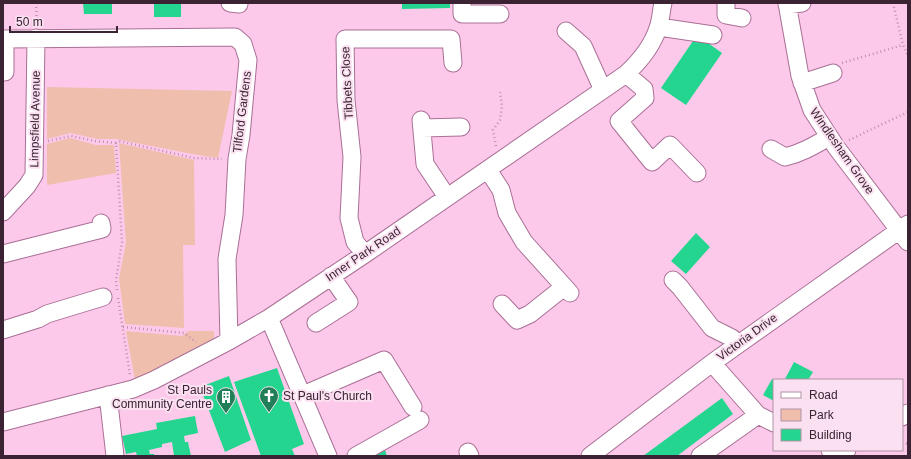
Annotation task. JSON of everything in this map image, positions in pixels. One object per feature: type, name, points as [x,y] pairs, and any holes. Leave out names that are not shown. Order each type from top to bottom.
[{"type":"street","points":[[462,3],[462,14],[500,14]]},
{"type":"street","name":"Inner Park Road","points":[[3,422],[133,389],[209,352],[269,318],[488,170],[626,74],[639,62],[648,49],[659,27],[663,3]]},
{"type":"street","points":[[726,3],[726,15],[742,18]]},
{"type":"street","name":"Windlesham Grove","points":[[792,4],[802,83],[812,110],[832,142],[905,232]]},
{"type":"street","points":[[659,27],[713,35]]},
{"type":"street","points":[[566,31],[583,46],[604,90]]},
{"type":"street","name":"Tilford Gardens","points":[[5,72],[5,38],[234,37],[243,44],[248,60],[241,135],[237,159],[234,215],[227,258],[229,341]]},
{"type":"street","name":"Limpsfield Avenue","points":[[3,212],[27,186],[34,175],[38,38]]},
{"type":"street","name":"Tibbets Close","points":[[365,254],[355,242],[349,218],[352,157],[346,100],[345,39],[451,39],[453,64]]},
{"type":"street","points":[[802,83],[835,69]]},
{"type":"street","points":[[626,74],[644,90],[645,98],[619,121],[652,162],[670,145],[697,173]]},
{"type":"street","points":[[447,197],[424,164],[421,124],[461,127]]},
{"type":"street","points":[[771,149],[785,157],[832,142]]},
{"type":"street","points":[[488,170],[501,190],[507,213],[524,242],[567,290],[530,314],[517,320],[502,304]]},
{"type":"street","points":[[3,254],[102,228],[101,223]]},
{"type":"street","name":"Victoria Drive","points":[[590,456],[737,345],[905,232]]},
{"type":"street","points":[[316,323],[349,302],[331,276]]},
{"type":"street","points":[[673,280],[712,328],[732,338],[737,345]]},
{"type":"street","points":[[3,330],[38,319],[47,314],[103,297]]},
{"type":"street","points":[[269,318],[328,456]]},
{"type":"street","points":[[303,396],[384,360],[417,413],[356,456]]},
{"type":"street","points":[[712,363],[758,415],[773,422]]},
{"type":"street","points":[[108,396],[115,456]]},
{"type":"street","points":[[700,456],[758,415]]},
{"type":"path","points":[[36,3],[38,38]]},
{"type":"path","points":[[893,3],[902,45],[908,56]]},
{"type":"path","points":[[835,69],[902,45]]},
{"type":"path","points":[[500,92],[502,106],[500,120],[493,130],[495,145],[504,158]]},
{"type":"path","points":[[832,142],[908,112]]},
{"type":"path","points":[[116,143],[119,141],[194,158],[237,159]]},
{"type":"path","points":[[123,327],[184,333],[209,352]]},
{"type":"green space","points":[[47,87],[232,91],[218,158],[116,139],[97,139],[71,133],[47,139]]},
{"type":"green space","points":[[70,138],[96,145],[114,145],[116,173],[47,185],[47,144]]},
{"type":"green space","points":[[119,143],[194,160],[195,245],[183,245],[184,328],[125,324],[119,278],[126,243]]},
{"type":"green space","points":[[126,331],[182,336],[189,331],[214,331],[214,341],[156,371],[135,380]]},
{"type":"building","points":[[83,3],[112,3],[112,14],[84,14]]},
{"type":"building","points":[[154,3],[181,3],[181,17],[154,17]]},
{"type":"building","points":[[402,3],[450,3],[450,8],[402,9]]},
{"type":"building","points":[[697,35],[722,53],[686,105],[661,88]]},
{"type":"building","points":[[696,233],[710,247],[686,274],[671,261]]},
{"type":"building","points":[[794,362],[813,372],[809,379],[785,379]]},
{"type":"building","name":"St Paul's Church","points":[[277,368],[304,444],[292,449],[295,456],[261,456],[234,382]]},
{"type":"building","name":"St Pauls Community Centre","points":[[229,376],[251,440],[225,452],[200,387]]},
{"type":"building","points":[[772,379],[773,380],[773,400],[763,395]]},
{"type":"building","points":[[722,398],[733,414],[677,456],[643,456]]},
{"type":"building","points":[[195,416],[198,433],[184,436],[185,442],[188,442],[191,456],[174,456],[172,442],[162,444],[162,447],[149,450],[150,454],[154,454],[155,456],[137,456],[136,452],[126,454],[122,436],[157,429],[156,423]]},
{"type":"building","points":[[385,450],[387,456],[370,456]]},
{"type":"place","name":"St Paul's Church","points":[[269,413]]},
{"type":"place","name":"St Pauls Community Centre","points":[[226,414]]}]
